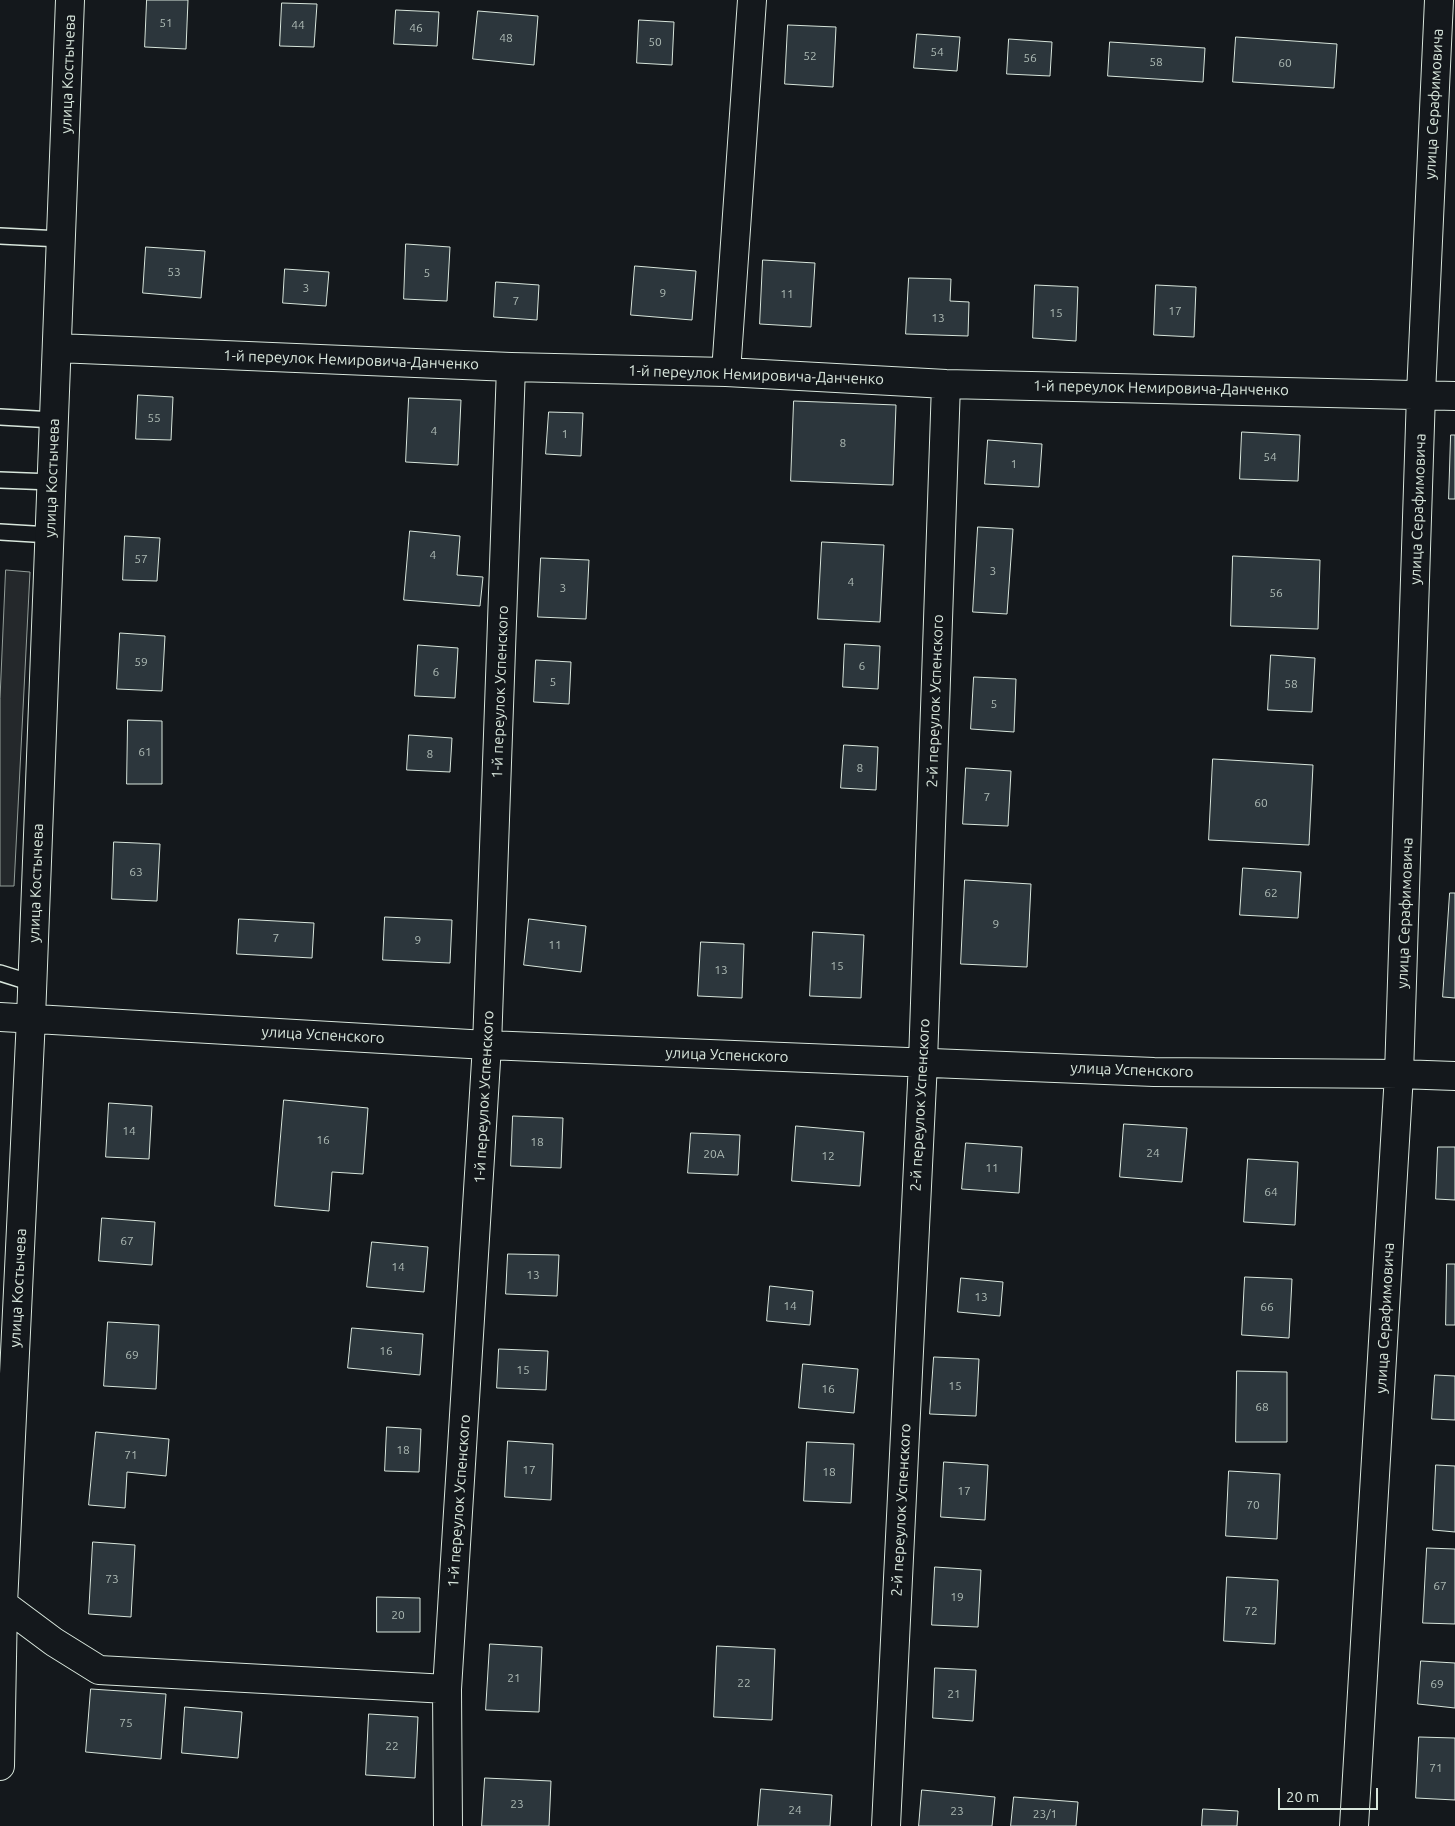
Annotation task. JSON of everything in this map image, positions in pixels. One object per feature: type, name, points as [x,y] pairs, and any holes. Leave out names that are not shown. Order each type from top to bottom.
[{"type":"street","name":"улица Костычева","points":[[0,1766],[3,1604],[31,1018],[70,0]]},
{"type":"street","points":[[726,372],[752,0]]},
{"type":"street","name":"улица Серафимовича","points":[[1354,1826],[1400,1074],[1421,394],[1439,0]]},
{"type":"street","name":"1-й переулок Немировича-Данченко","points":[[57,348],[511,367],[726,372],[946,384],[1455,396]]},
{"type":"street","name":"1-й переулок Успенского","points":[[448,1826],[447,1689],[487,1045],[511,367]]},
{"type":"street","name":"2-й переулок Успенского","points":[[886,1826],[923,1062],[946,384]]},
{"type":"street","name":"улица Успенского","points":[[0,1017],[487,1045],[1154,1072],[1455,1076]]},
{"type":"street","points":[[3,1604],[54,1642],[99,1670],[447,1689]]},
{"type":"lane","points":[[0,236],[61,239]]},
{"type":"lane","points":[[0,417],[54,420]]},
{"type":"lane","points":[[0,480],[52,482]]},
{"type":"lane","points":[[0,532],[50,535]]},
{"type":"lane","points":[[0,973],[32,983]]},
{"type":"shaded area","points":[[6,570],[30,572],[14,886],[0,886],[0,699]]},
{"type":"building","points":[[147,0],[188,0],[186,49],[145,47]]},
{"type":"building","points":[[282,3],[317,4],[314,47],[280,46]]},
{"type":"building","points":[[396,10],[439,12],[437,46],[394,44]]},
{"type":"building","points":[[478,11],[538,16],[534,65],[473,59]]},
{"type":"building","points":[[639,20],[674,22],[672,65],[637,63]]},
{"type":"building","points":[[788,25],[836,27],[833,87],[785,84]]},
{"type":"building","points":[[917,34],[960,37],[957,71],[914,68]]},
{"type":"building","points":[[1236,37],[1337,44],[1334,88],[1233,82]]},
{"type":"building","points":[[1009,39],[1052,42],[1050,76],[1007,74]]},
{"type":"building","points":[[1110,42],[1205,48],[1203,82],[1108,76]]},
{"type":"building","points":[[406,244],[450,247],[447,301],[404,299]]},
{"type":"building","points":[[146,247],[205,251],[201,298],[143,293]]},
{"type":"building","points":[[763,260],[815,263],[811,327],[760,324]]},
{"type":"building","points":[[635,266],[696,271],[692,320],[631,315]]},
{"type":"building","points":[[285,269],[329,272],[326,306],[283,303]]},
{"type":"building","points":[[909,278],[951,279],[950,301],[969,302],[968,336],[906,334]]},
{"type":"building","points":[[496,282],[539,285],[537,320],[494,317]]},
{"type":"building","points":[[1035,285],[1078,287],[1076,341],[1033,338]]},
{"type":"building","points":[[1156,285],[1196,287],[1194,337],[1154,335]]},
{"type":"building","points":[[138,395],[173,397],[171,440],[136,439]]},
{"type":"building","points":[[409,398],[461,400],[458,465],[406,462]]},
{"type":"building","points":[[794,401],[896,405],[893,485],[791,481]]},
{"type":"building","points":[[549,412],[583,413],[581,456],[546,454]]},
{"type":"building","points":[[1242,432],[1300,435],[1298,481],[1240,479]]},
{"type":"building","points":[[1451,435],[1455,435],[1455,499],[1449,499]]},
{"type":"building","points":[[988,440],[1042,444],[1039,487],[985,484]]},
{"type":"building","points":[[978,527],[1013,529],[1007,614],[973,612]]},
{"type":"building","points":[[410,531],[460,536],[457,575],[483,577],[480,606],[404,600]]},
{"type":"building","points":[[125,536],[160,538],[157,581],[123,580]]},
{"type":"building","points":[[822,542],[884,545],[880,622],[818,619]]},
{"type":"building","points":[[1233,556],[1320,560],[1318,629],[1231,626]]},
{"type":"building","points":[[541,558],[589,560],[586,619],[538,617]]},
{"type":"building","points":[[120,633],[165,636],[162,691],[117,689]]},
{"type":"building","points":[[845,644],[880,646],[878,689],[843,687]]},
{"type":"building","points":[[418,645],[458,648],[455,698],[415,696]]},
{"type":"building","points":[[1271,655],[1315,658],[1312,712],[1268,710]]},
{"type":"building","points":[[536,660],[571,662],[569,704],[534,702]]},
{"type":"building","points":[[974,677],[1016,679],[1014,732],[971,729]]},
{"type":"building","points":[[128,720],[162,721],[162,784],[127,784]]},
{"type":"building","points":[[409,735],[452,738],[450,772],[407,770]]},
{"type":"building","points":[[844,745],[878,747],[876,790],[841,788]]},
{"type":"building","points":[[1213,759],[1313,765],[1309,845],[1209,840]]},
{"type":"building","points":[[966,768],[1011,771],[1008,826],[963,824]]},
{"type":"building","points":[[114,842],[160,844],[157,901],[112,899]]},
{"type":"building","points":[[1243,868],[1301,872],[1298,918],[1240,915]]},
{"type":"building","points":[[965,880],[1031,884],[1027,967],[961,964]]},
{"type":"building","points":[[1450,893],[1455,893],[1455,998],[1443,997]]},
{"type":"building","points":[[385,917],[452,920],[450,963],[383,960]]},
{"type":"building","points":[[239,919],[314,923],[312,958],[237,954]]},
{"type":"building","points":[[529,919],[586,926],[581,972],[524,965]]},
{"type":"building","points":[[813,932],[864,935],[861,998],[810,996]]},
{"type":"building","points":[[701,942],[744,944],[742,998],[698,996]]},
{"type":"building","points":[[284,1100],[368,1108],[363,1174],[332,1172],[329,1211],[275,1206]]},
{"type":"building","points":[[109,1103],[152,1106],[149,1159],[106,1157]]},
{"type":"building","points":[[513,1116],[563,1118],[561,1168],[511,1166]]},
{"type":"building","points":[[1124,1124],[1187,1128],[1182,1182],[1120,1177]]},
{"type":"building","points":[[796,1126],[864,1132],[860,1186],[792,1181]]},
{"type":"building","points":[[691,1133],[740,1135],[738,1175],[688,1173]]},
{"type":"building","points":[[966,1143],[1022,1147],[1019,1193],[962,1189]]},
{"type":"building","points":[[1438,1147],[1455,1147],[1455,1200],[1436,1199]]},
{"type":"building","points":[[1248,1159],[1298,1162],[1295,1225],[1244,1222]]},
{"type":"building","points":[[102,1218],[155,1222],[152,1265],[99,1261]]},
{"type":"building","points":[[372,1242],[428,1247],[424,1292],[367,1287]]},
{"type":"building","points":[[508,1254],[559,1255],[557,1296],[506,1294]]},
{"type":"building","points":[[1447,1264],[1455,1264],[1455,1325],[1446,1325]]},
{"type":"building","points":[[1245,1277],[1292,1279],[1289,1338],[1242,1335]]},
{"type":"building","points":[[961,1278],[1003,1282],[1000,1316],[958,1312]]},
{"type":"building","points":[[770,1286],[813,1291],[810,1325],[767,1321]]},
{"type":"building","points":[[108,1322],[159,1325],[156,1389],[104,1386]]},
{"type":"building","points":[[352,1328],[423,1334],[420,1375],[348,1368]]},
{"type":"building","points":[[499,1349],[548,1351],[546,1390],[497,1388]]},
{"type":"building","points":[[934,1357],[979,1359],[976,1416],[930,1414]]},
{"type":"building","points":[[803,1364],[858,1369],[854,1413],[799,1408]]},
{"type":"building","points":[[1237,1371],[1287,1372],[1287,1442],[1236,1442]]},
{"type":"building","points":[[1435,1375],[1455,1376],[1455,1420],[1432,1419]]},
{"type":"building","points":[[387,1427],[421,1429],[419,1472],[385,1471]]},
{"type":"building","points":[[96,1432],[169,1439],[166,1476],[127,1472],[125,1508],[89,1505]]},
{"type":"building","points":[[508,1441],[553,1444],[551,1500],[505,1497]]},
{"type":"building","points":[[807,1442],[854,1444],[851,1503],[804,1501]]},
{"type":"building","points":[[944,1462],[988,1465],[985,1520],[941,1517]]},
{"type":"building","points":[[1436,1465],[1455,1466],[1455,1532],[1433,1530]]},
{"type":"building","points":[[1229,1471],[1280,1474],[1277,1539],[1226,1536]]},
{"type":"building","points":[[93,1542],[135,1545],[131,1617],[89,1614]]},
{"type":"building","points":[[1427,1548],[1455,1549],[1455,1624],[1423,1623]]},
{"type":"building","points":[[935,1567],[981,1570],[978,1627],[932,1625]]},
{"type":"building","points":[[1227,1577],[1278,1580],[1275,1644],[1224,1641]]},
{"type":"building","points":[[377,1597],[420,1598],[420,1632],[377,1632]]},
{"type":"building","points":[[490,1644],[542,1647],[539,1712],[486,1710]]},
{"type":"building","points":[[717,1646],[775,1649],[772,1720],[714,1717]]},
{"type":"building","points":[[1421,1661],[1455,1663],[1455,1708],[1418,1704]]},
{"type":"building","points":[[935,1668],[976,1670],[973,1721],[933,1718]]},
{"type":"building","points":[[91,1689],[166,1694],[161,1759],[86,1752]]},
{"type":"building","points":[[185,1707],[242,1712],[238,1758],[182,1753]]},
{"type":"building","points":[[369,1714],[418,1717],[415,1778],[366,1775]]},
{"type":"building","points":[[1419,1737],[1455,1738],[1455,1800],[1416,1798]]},
{"type":"building","points":[[485,1778],[551,1781],[549,1826],[482,1826]]},
{"type":"building","points":[[761,1789],[832,1795],[830,1826],[758,1826]]},
{"type":"building","points":[[922,1790],[995,1797],[992,1826],[919,1826]]},
{"type":"building","points":[[1014,1797],[1078,1802],[1076,1826],[1011,1826]]},
{"type":"building","points":[[1203,1809],[1238,1811],[1237,1826],[1202,1826]]}]
